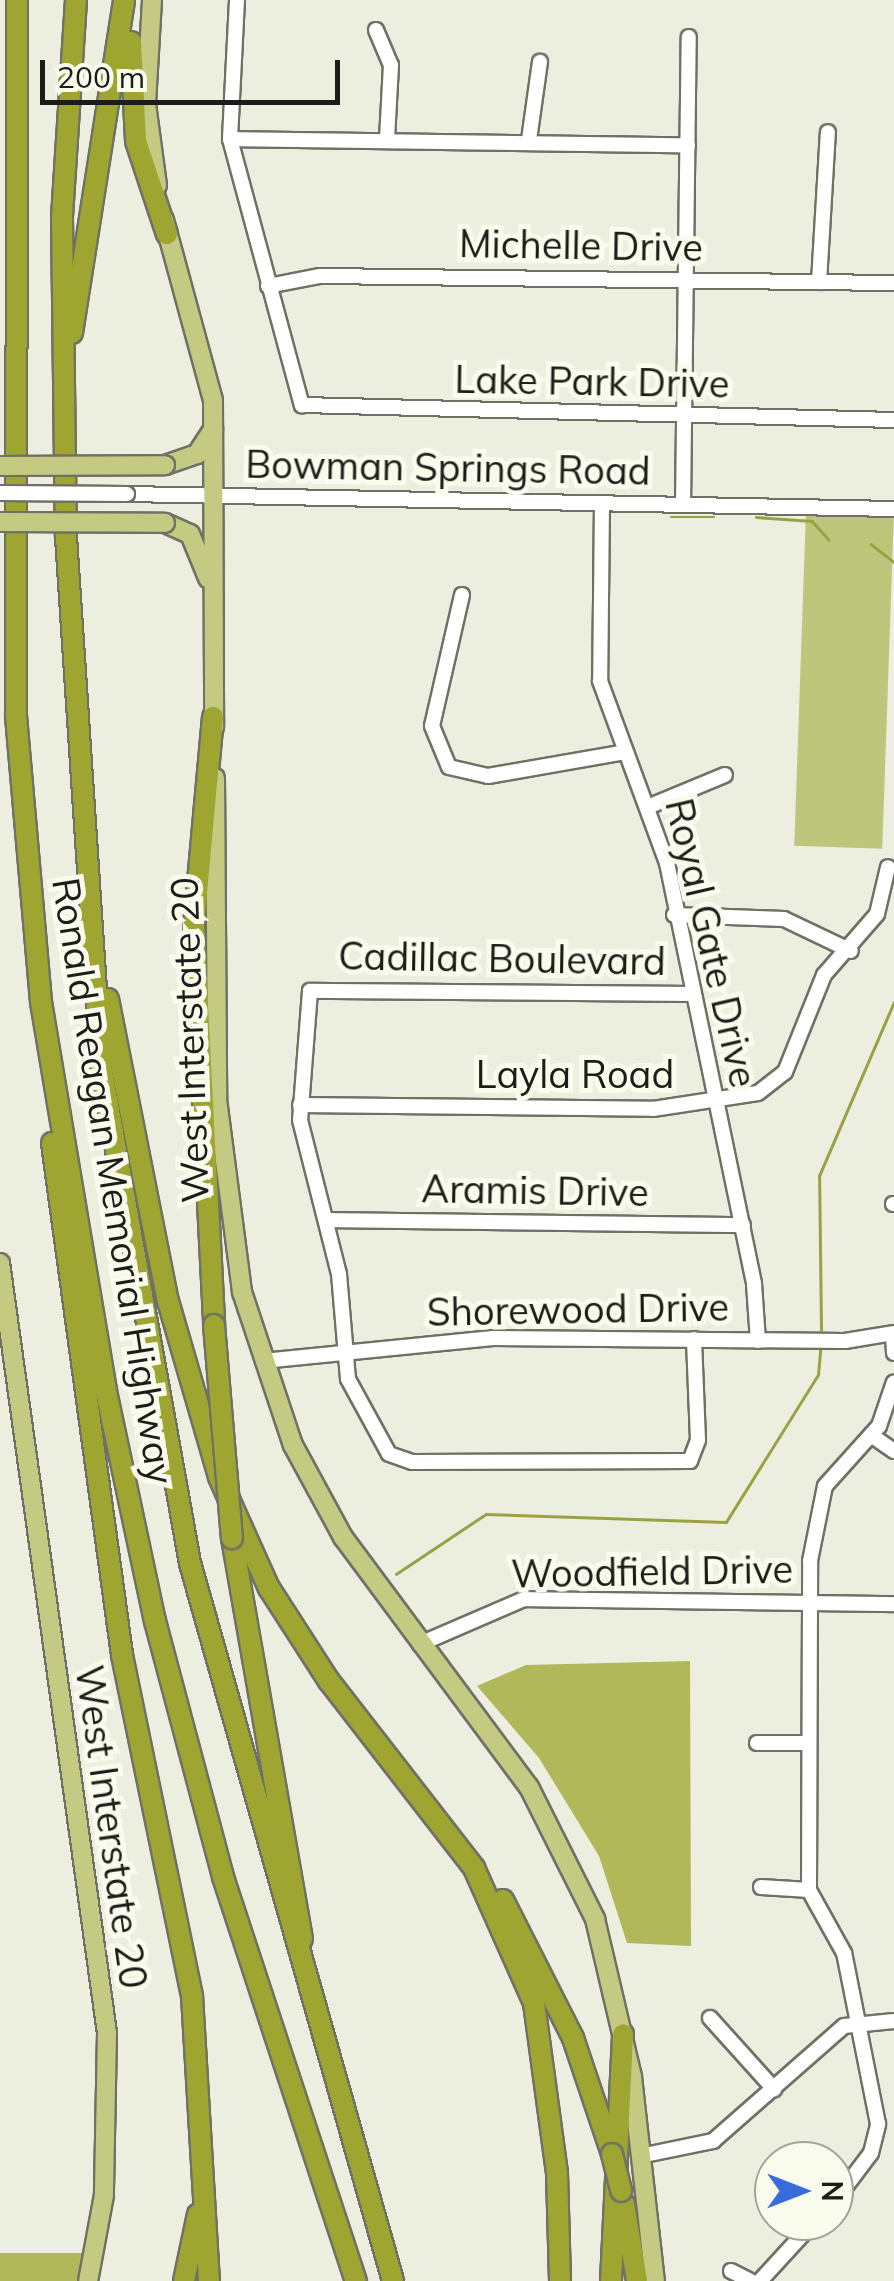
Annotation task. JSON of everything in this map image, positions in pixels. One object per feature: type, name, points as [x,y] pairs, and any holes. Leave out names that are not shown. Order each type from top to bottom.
[{"type":"highway","name":"Ronald Reagan Memorial Highway","points":[[17,0],[16,716],[41,1002],[98,1354],[155,1622],[233,1911],[356,2281]]},
{"type":"highway","name":"Ronald Reagan Memorial Highway","points":[[76,0],[63,390],[87,882],[101,1066],[147,1358],[216,1672],[393,2281]]},
{"type":"highway","points":[[63,390],[128,0]]},
{"type":"highway","points":[[128,0],[136,141],[167,234]]},
{"type":"highway","points":[[0,627],[16,716]]},
{"type":"highway","points":[[213,717],[194,926],[214,1325],[232,1538],[302,1961]]},
{"type":"highway","points":[[87,882],[168,1301],[219,1477],[269,1588],[329,1681],[474,1868],[544,2043],[560,2281]]},
{"type":"highway","points":[[41,1002],[55,1185],[103,1528],[180,1916],[206,2168],[209,2281]]},
{"type":"highway","points":[[474,1868],[490,1879],[544,1973],[612,2154],[637,2281]]},
{"type":"highway","points":[[612,2281],[624,2034]]},
{"type":"highway","points":[[184,2281],[206,2168]]},
{"type":"main road","name":"West Interstate 20","points":[[152,0],[146,104],[167,234],[215,425],[213,717],[220,1144],[230,1234],[263,1360],[325,1506],[559,1840],[595,1919],[624,2034],[655,2281]]},
{"type":"main road","points":[[0,466],[165,465],[197,454],[215,425]]},
{"type":"main road","points":[[0,522],[165,523],[200,547],[213,608]]},
{"type":"main road","name":"West Interstate 20","points":[[0,1263],[101,1968],[107,2145],[88,2281]]},
{"type":"street","points":[[236,0],[230,139],[268,286]]},
{"type":"street","points":[[376,30],[391,65],[387,138]]},
{"type":"street","points":[[683,505],[689,37]]},
{"type":"street","points":[[528,140],[540,62]]},
{"type":"street","points":[[819,282],[828,132]]},
{"type":"street","points":[[230,139],[387,138],[688,145]]},
{"type":"street","name":"Michelle Drive","points":[[268,286],[320,276],[894,283]]},
{"type":"street","name":"Lake Park Drive","points":[[268,286],[295,395],[319,411],[894,420]]},
{"type":"street","name":"Bowman Springs Road","points":[[0,493],[217,494],[894,510]]},
{"type":"street","name":"Royal Gate Drive","points":[[602,504],[600,681],[625,752],[650,806],[687,994],[743,1225],[758,1341]]},
{"type":"street","points":[[462,595],[432,726],[449,767],[488,776],[625,752]]},
{"type":"street","points":[[650,806],[725,775]]},
{"type":"street","name":"Layla Road","points":[[300,1104],[714,1104],[776,1084],[824,976],[851,951],[877,914],[888,866]]},
{"type":"street","points":[[674,916],[784,918],[851,951]]},
{"type":"street","name":"Cadillac Boulevard","points":[[687,994],[310,991],[300,1104],[328,1220],[344,1350],[383,1448],[412,1462],[690,1460],[698,1440],[694,1339]]},
{"type":"street","name":"Aramis Drive","points":[[328,1220],[743,1225]]},
{"type":"street","points":[[894,1333],[894,1353]]},
{"type":"street","name":"Shorewood Drive","points":[[263,1360],[492,1338],[758,1341],[894,1333]]},
{"type":"street","points":[[854,2171],[876,2137],[844,1953],[808,1890],[810,1603],[817,1506],[834,1471],[870,1435],[894,1382]]},
{"type":"street","points":[[870,1435],[894,1450]]},
{"type":"street","name":"Woodfield Drive","points":[[420,1644],[524,1600],[894,1604]]},
{"type":"street","points":[[757,1743],[808,1743]]},
{"type":"street","points":[[761,1887],[808,1890]]},
{"type":"street","points":[[710,2018],[774,2088]]},
{"type":"street","points":[[640,2156],[712,2141],[853,2022],[894,2021]]},
{"type":"street","points":[[760,2281],[797,2241]]},
{"type":"street","points":[[731,2271],[751,2281]]},
{"type":"green space","points":[[806,510],[894,513],[882,849],[794,846]]},
{"type":"green space","points":[[690,1661],[691,1946],[627,1943],[599,1856],[539,1758],[477,1686],[526,1665]]},
{"type":"green space","points":[[0,2253],[84,2253],[84,2281],[0,2281]]},
{"type":"waterway","points":[[671,517],[714,517]]},
{"type":"waterway","points":[[756,517],[812,521],[829,540]]},
{"type":"waterway","points":[[871,544],[894,562]]},
{"type":"waterway","points":[[821,1330],[819,1176],[894,1002]]},
{"type":"waterway","points":[[396,1574],[486,1514],[726,1522],[818,1375],[820,1350]]}]
